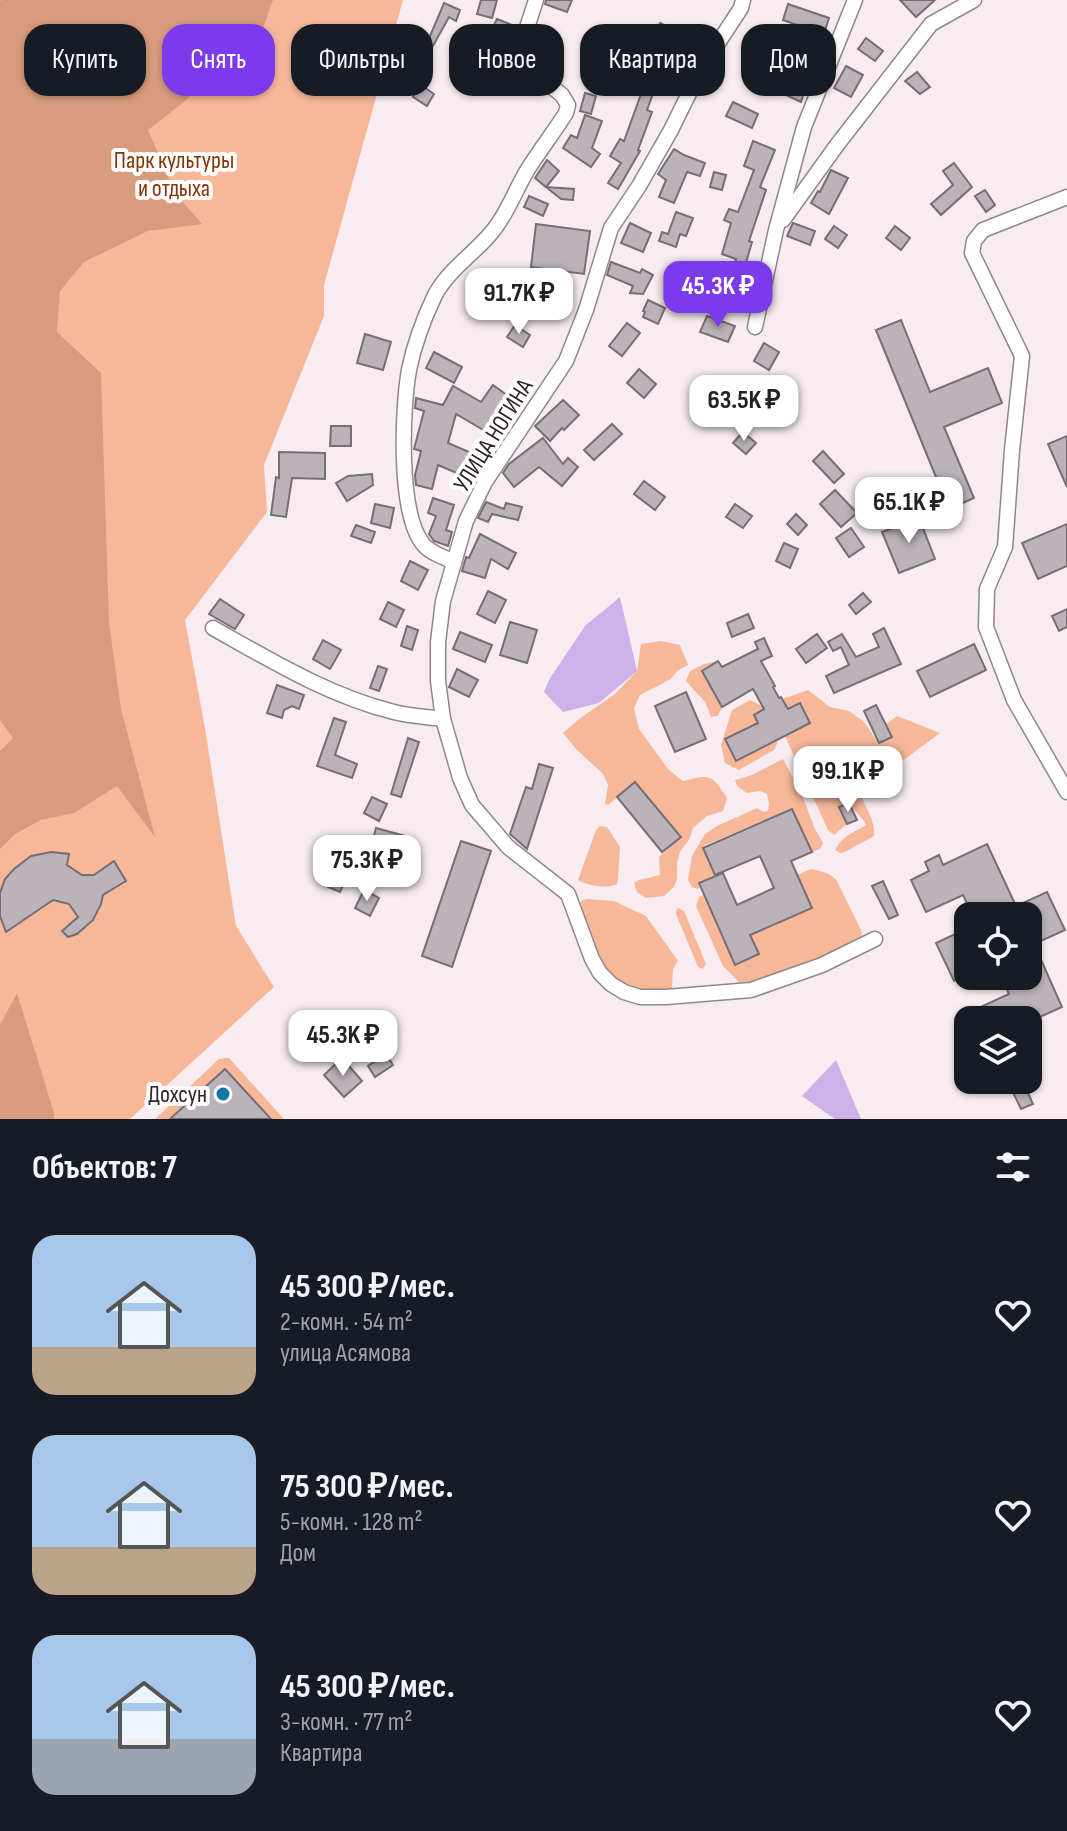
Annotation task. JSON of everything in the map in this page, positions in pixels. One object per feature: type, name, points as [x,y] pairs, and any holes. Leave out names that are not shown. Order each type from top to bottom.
[{"type":"street","points":[[454,562],[423,544],[409,508],[404,481],[409,370],[436,294],[461,261],[491,234],[507,212],[527,170],[566,113],[568,105],[562,95],[526,66],[521,58],[520,49],[536,0]]},
{"type":"street","name":"УЛИЦА НОГИНА","points":[[743,0],[741,8],[701,69],[639,186],[611,228],[586,310],[566,361],[485,482],[466,521],[443,601],[438,642],[438,681],[443,719],[460,778],[472,805],[508,847],[568,894],[592,959],[600,973],[624,992],[640,997],[666,997],[751,990],[822,965],[875,939]]},
{"type":"street","points":[[755,327],[776,230],[804,127],[855,0]]},
{"type":"street","points":[[776,230],[931,24],[974,0]]},
{"type":"street","points":[[1067,197],[983,230],[974,241],[972,253],[1022,356],[1005,547],[987,589],[986,627],[1014,700],[1067,792]]},
{"type":"street","points":[[213,628],[285,669],[341,694],[394,712],[443,719]]},
{"type":"green space","name":"Парк культуры и отдыха","points":[[0,0],[403,0],[396,24],[291,24],[291,96],[376,96],[324,285],[324,316],[264,465],[267,512],[185,620],[236,926],[274,987],[130,1119],[0,1119]]},
{"type":"green space","points":[[661,641],[680,645],[688,665],[671,679],[640,695],[634,708],[639,729],[668,769],[683,781],[710,778],[727,798],[723,811],[707,816],[693,828],[680,852],[674,887],[664,896],[646,898],[637,892],[634,883],[660,875],[659,857],[681,836],[636,782],[608,805],[605,804],[608,785],[603,774],[563,733],[615,694],[637,671],[641,644]]},
{"type":"green space","points":[[718,661],[702,671],[722,707],[718,716],[711,717],[705,702],[686,681],[690,671]]},
{"type":"green space","points":[[808,690],[830,707],[849,711],[863,721],[879,743],[892,737],[886,724],[897,716],[940,733],[860,790],[873,824],[874,836],[845,852],[835,850],[845,837],[866,825],[849,803],[839,808],[847,824],[834,835],[828,830],[785,736],[810,723],[800,703],[774,716],[764,710],[754,715],[758,723],[736,760],[777,740],[774,750],[739,770],[725,763],[721,745],[732,710],[750,700],[762,706]]},
{"type":"green space","points":[[783,759],[823,843],[820,849],[812,852],[792,809],[703,846],[715,876],[699,883],[700,888],[692,887],[688,880],[692,856],[705,834],[757,808],[768,811],[767,794],[760,791],[747,793],[737,786],[735,780]]},
{"type":"green space","points":[[600,826],[607,827],[620,847],[618,880],[613,886],[598,886],[578,880]]},
{"type":"green space","points":[[811,869],[836,879],[862,932],[861,939],[779,976],[742,985],[723,966],[696,906],[699,897],[703,895],[735,965],[758,954],[750,935],[812,908],[797,875]]},
{"type":"green space","points":[[581,901],[614,901],[646,916],[678,961],[673,969],[672,988],[638,989],[610,975],[597,954],[584,920]]},
{"type":"green space","points":[[678,908],[684,911],[706,964],[703,969],[698,967],[676,914]]},
{"type":"green space","name":"Дохсун","points":[[229,1058],[284,1119],[155,1119],[219,1059]]},
{"type":"shaded area","points":[[273,0],[264,24],[162,24],[162,96],[190,96],[148,130],[175,193],[202,224],[148,231],[84,262],[60,291],[57,332],[101,373],[109,623],[121,709],[155,837],[117,786],[74,813],[41,820],[15,834],[0,849],[0,751],[13,738],[0,720],[0,1]]},
{"type":"shaded area","points":[[620,597],[637,671],[599,703],[563,712],[544,692],[550,678],[585,626]]},
{"type":"shaded area","points":[[17,993],[54,1119],[0,1119],[0,1025]]},
{"type":"shaded area","points":[[836,1060],[861,1119],[835,1119],[802,1096]]},
{"type":"building","points":[[481,0],[497,0],[492,18],[477,14]]},
{"type":"building","points":[[546,0],[572,0],[567,12],[545,4]]},
{"type":"building","points":[[900,0],[935,0],[916,17]]},
{"type":"building","points":[[444,3],[460,10],[456,21],[449,17],[433,46],[433,29]]},
{"type":"building","points":[[788,4],[829,18],[827,24],[795,24],[783,20]]},
{"type":"building","points":[[866,38],[883,51],[875,61],[858,49]]},
{"type":"building","points":[[846,66],[863,75],[851,97],[836,89]]},
{"type":"building","points":[[917,72],[930,87],[920,94],[905,81]]},
{"type":"building","points":[[414,96],[433,96],[427,106]]},
{"type":"building","points":[[584,96],[596,96],[591,114],[580,111]]},
{"type":"building","points":[[640,96],[652,96],[647,110],[652,112],[640,151],[618,189],[608,183],[621,163],[610,156],[620,139],[624,141]]},
{"type":"building","points":[[788,96],[803,96],[801,102]]},
{"type":"building","points":[[733,102],[758,114],[752,128],[726,116]]},
{"type":"building","points":[[585,115],[602,121],[592,148],[600,154],[591,167],[563,148],[571,135],[577,138]]},
{"type":"building","points":[[753,141],[775,150],[760,187],[766,190],[749,241],[752,242],[743,273],[748,274],[743,290],[728,285],[736,259],[722,254],[731,223],[724,220],[729,209],[738,212],[754,170],[744,166]]},
{"type":"building","points":[[674,149],[705,163],[700,176],[687,172],[674,203],[659,197],[666,180],[658,174]]},
{"type":"building","points":[[547,160],[559,171],[546,187],[535,178]]},
{"type":"building","points":[[954,163],[972,187],[941,215],[931,204],[953,185],[943,171]]},
{"type":"building","points":[[831,170],[848,178],[829,214],[811,203]]},
{"type":"building","points":[[714,172],[726,175],[722,190],[710,187]]},
{"type":"building","points":[[546,187],[574,189],[573,200],[561,199]]},
{"type":"building","points":[[985,190],[995,205],[986,212],[975,196]]},
{"type":"building","points":[[529,196],[548,204],[543,216],[524,207]]},
{"type":"building","points":[[676,212],[693,218],[686,236],[680,234],[676,247],[659,241],[662,232],[668,234]]},
{"type":"building","points":[[630,223],[651,233],[643,252],[621,243]]},
{"type":"building","points":[[793,223],[815,231],[810,245],[787,236]]},
{"type":"building","points":[[536,224],[590,231],[584,274],[531,267]]},
{"type":"building","points":[[834,226],[847,235],[838,248],[825,239]]},
{"type":"building","points":[[895,226],[910,238],[901,250],[886,238]]},
{"type":"building","points":[[611,262],[640,273],[642,269],[653,275],[643,294],[630,293],[633,286],[607,275]]},
{"type":"building","points":[[491,286],[504,293],[492,316],[479,309]]},
{"type":"building","points":[[648,300],[665,308],[658,324],[643,317]]},
{"type":"building","points":[[707,316],[735,326],[728,342],[700,332]]},
{"type":"building","points":[[901,320],[930,392],[988,368],[1002,403],[944,427],[974,498],[949,509],[876,330]]},
{"type":"building","points":[[627,323],[640,333],[622,356],[609,346]]},
{"type":"building","points":[[515,325],[530,335],[523,347],[507,337]]},
{"type":"building","points":[[365,334],[391,342],[383,370],[357,363]]},
{"type":"building","points":[[764,343],[779,352],[769,370],[754,361]]},
{"type":"building","points":[[434,352],[462,367],[454,383],[426,368]]},
{"type":"building","points":[[639,369],[656,384],[644,398],[627,383]]},
{"type":"building","points":[[493,385],[522,406],[516,414],[501,404],[485,431],[456,414],[448,443],[476,455],[466,477],[438,465],[432,489],[416,485],[415,475],[421,451],[414,449],[424,411],[415,408],[416,398],[443,405],[453,386],[481,402]]},
{"type":"building","points":[[563,400],[579,415],[550,441],[535,426]]},
{"type":"building","points":[[742,401],[751,408],[738,424],[729,418]]},
{"type":"building","points":[[612,424],[622,434],[594,460],[584,450]]},
{"type":"building","points":[[331,426],[351,426],[351,446],[330,446]]},
{"type":"building","points":[[743,432],[756,443],[746,454],[733,443]]},
{"type":"building","points":[[1067,436],[1067,487],[1048,444]]},
{"type":"building","points":[[543,438],[563,464],[568,458],[578,467],[562,486],[539,467],[514,487],[503,473],[509,464]]},
{"type":"building","points":[[823,451],[844,474],[834,483],[813,461]]},
{"type":"building","points":[[279,452],[325,453],[325,479],[292,478],[286,517],[271,515],[276,477],[279,478]]},
{"type":"building","points":[[372,474],[373,485],[347,501],[336,483],[348,476]]},
{"type":"building","points":[[644,481],[665,497],[655,510],[634,494]]},
{"type":"building","points":[[835,490],[857,513],[841,527],[820,504]]},
{"type":"building","points":[[433,498],[454,505],[446,530],[452,532],[448,546],[434,541],[429,534],[436,516],[428,513]]},
{"type":"building","points":[[486,502],[504,509],[506,503],[522,507],[518,520],[492,514],[488,522],[478,518]]},
{"type":"building","points":[[375,504],[394,508],[390,528],[371,523]]},
{"type":"building","points":[[735,504],[752,516],[743,528],[726,517]]},
{"type":"building","points":[[796,514],[807,525],[798,535],[787,524]]},
{"type":"building","points":[[919,518],[935,559],[899,573],[882,532]]},
{"type":"building","points":[[1067,524],[1067,566],[1038,579],[1022,543]]},
{"type":"building","points":[[356,525],[375,532],[371,543],[351,536]]},
{"type":"building","points":[[851,528],[864,547],[849,557],[836,538]]},
{"type":"building","points":[[480,534],[516,553],[508,569],[491,559],[485,578],[462,571],[466,557],[469,558]]},
{"type":"building","points":[[784,543],[798,549],[790,568],[776,561]]},
{"type":"building","points":[[410,561],[428,570],[418,590],[401,581]]},
{"type":"building","points":[[488,591],[506,600],[495,623],[477,614]]},
{"type":"building","points":[[863,593],[871,602],[856,614],[849,605]]},
{"type":"building","points":[[220,599],[244,615],[235,629],[209,614]]},
{"type":"building","points":[[388,602],[404,610],[396,627],[380,619]]},
{"type":"building","points":[[1067,609],[1067,627],[1059,631],[1052,616]]},
{"type":"building","points":[[748,614],[754,628],[732,637],[727,623]]},
{"type":"building","points":[[510,622],[537,630],[527,663],[500,655]]},
{"type":"building","points":[[407,626],[418,630],[412,650],[401,646]]},
{"type":"building","points":[[884,628],[901,664],[834,693],[826,676],[849,665],[841,647],[833,651],[828,642],[842,634],[856,657],[879,647],[873,634]]},
{"type":"building","points":[[460,632],[492,645],[485,662],[453,649]]},
{"type":"building","points":[[817,634],[827,648],[806,663],[796,649]]},
{"type":"building","points":[[764,638],[772,656],[761,661],[773,687],[788,709],[800,703],[810,723],[736,761],[725,739],[758,723],[754,715],[764,709],[753,689],[722,707],[702,671],[718,661],[722,667],[758,649],[755,642]]},
{"type":"building","points":[[323,640],[341,650],[330,669],[313,659]]},
{"type":"building","points":[[974,644],[986,670],[930,697],[917,671]]},
{"type":"building","points":[[378,666],[387,669],[379,691],[370,688]]},
{"type":"building","points":[[457,669],[478,680],[469,697],[449,687]]},
{"type":"building","points":[[277,685],[304,695],[299,709],[292,706],[284,710],[282,718],[267,713]]},
{"type":"building","points":[[686,692],[706,739],[675,752],[655,706]]},
{"type":"building","points":[[876,705],[892,737],[879,743],[864,711]]},
{"type":"building","points":[[334,718],[346,722],[335,755],[357,764],[352,778],[317,766]]},
{"type":"building","points":[[408,738],[419,742],[401,797],[391,794]]},
{"type":"building","points":[[539,764],[553,768],[527,849],[510,834],[526,787],[532,789]]},
{"type":"building","points":[[635,782],[681,837],[662,852],[617,797]]},
{"type":"building","points":[[372,797],[387,804],[379,821],[364,813]]},
{"type":"building","points":[[849,803],[857,820],[847,824],[839,807]]},
{"type":"building","points":[[792,809],[812,852],[791,861],[812,908],[750,935],[759,954],[735,965],[699,883],[723,873],[737,905],[774,888],[760,856],[715,875],[703,848]]},
{"type":"building","points":[[376,828],[405,836],[396,870],[367,863]]},
{"type":"building","points":[[461,841],[491,851],[452,967],[422,956]]},
{"type":"building","points":[[987,844],[1014,902],[966,902],[963,895],[926,912],[911,880],[929,871],[925,862],[939,855],[943,865]]},
{"type":"building","points":[[346,847],[358,852],[340,892],[328,887]]},
{"type":"building","points":[[51,852],[69,854],[67,865],[82,875],[94,875],[114,861],[126,881],[103,895],[93,920],[77,934],[68,937],[62,931],[78,917],[69,904],[53,900],[6,932],[0,916],[0,893],[5,879],[31,856]]},
{"type":"building","points":[[883,881],[898,915],[889,919],[872,886]]},
{"type":"building","points":[[364,890],[379,898],[370,916],[355,908]]},
{"type":"building","points":[[1047,892],[1065,930],[1042,940],[1042,902],[1025,902]]},
{"type":"building","points":[[954,935],[954,981],[936,943]]},
{"type":"building","points":[[1042,962],[1062,1007],[1042,1016],[1042,1006],[983,1006],[1009,994],[1007,990],[1042,990]]},
{"type":"building","points":[[386,1054],[393,1065],[375,1077],[368,1066]]},
{"type":"building","points":[[342,1058],[362,1081],[344,1097],[324,1075]]},
{"type":"building","name":"Дохсун","points":[[225,1069],[271,1119],[170,1119]]},
{"type":"building","points":[[1014,1094],[1028,1094],[1033,1104],[1021,1109]]},
{"type":"place","name":"Дохсун","points":[[223,1094]]}]
